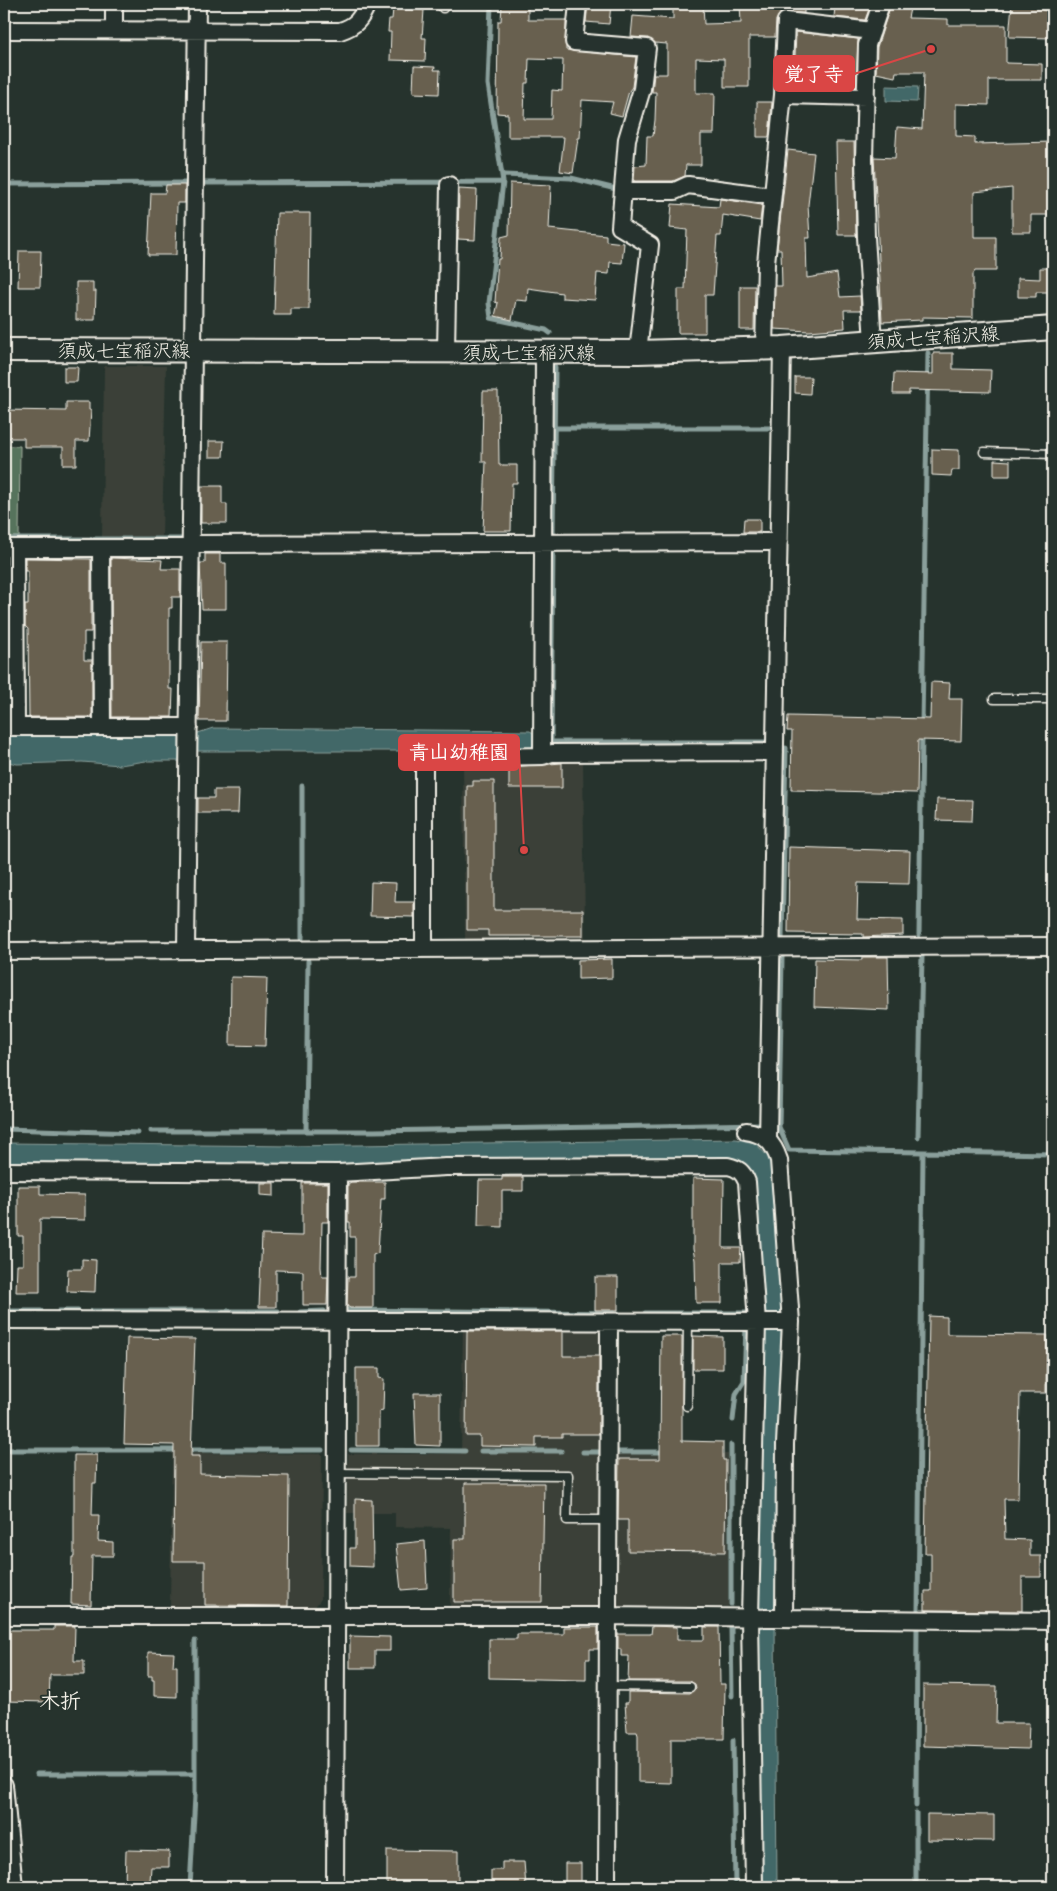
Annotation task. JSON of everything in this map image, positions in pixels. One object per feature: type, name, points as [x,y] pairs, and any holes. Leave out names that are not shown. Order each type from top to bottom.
[{"type":"main road","name":"須成七宝稲沢線","points":[[4,350],[638,352],[773,349],[1053,328]]},
{"type":"street","points":[[114,4],[114,30]]},
{"type":"street","points":[[186,950],[197,4]]},
{"type":"street","points":[[4,30],[340,31],[353,27],[361,19],[368,4]]},
{"type":"street","points":[[578,4],[574,42],[647,48],[642,89],[628,139],[620,227],[650,245],[638,352]]},
{"type":"street","points":[[873,342],[866,237],[864,160],[867,45],[880,4]]},
{"type":"street","points":[[768,1139],[779,542],[773,349],[766,263],[783,95],[786,21],[872,31]]},
{"type":"street","points":[[783,95],[866,96]]},
{"type":"street","points":[[623,191],[675,191],[688,185],[772,196]]},
{"type":"street","points":[[446,351],[448,186]]},
{"type":"street","points":[[542,756],[544,352]]},
{"type":"street","points":[[189,727],[10,727],[10,548],[543,542],[779,542]]},
{"type":"street","points":[[101,548],[102,727]]},
{"type":"street","points":[[424,949],[424,758],[542,756],[552,753],[775,752]]},
{"type":"street","points":[[4,951],[1053,946]]},
{"type":"street","points":[[746,1131],[759,1133],[768,1139],[775,1147],[780,1160],[788,1322],[782,1618]]},
{"type":"street","points":[[4,1171],[338,1172],[446,1167],[728,1166],[736,1168],[744,1174],[748,1182],[759,1322],[753,1617],[754,1887]]},
{"type":"street","points":[[335,1887],[335,1472],[338,1172]]},
{"type":"street","points":[[4,1320],[788,1322]]},
{"type":"street","points":[[607,1887],[609,1322]]},
{"type":"street","points":[[4,1616],[608,1616],[1053,1621]]},
{"type":"street","points":[[4,1785],[14,1887]]},
{"type":"lane","points":[[984,452],[1053,454]]},
{"type":"lane","points":[[994,699],[1053,699]]},
{"type":"lane","points":[[687,1406],[688,1322]]},
{"type":"lane","points":[[335,1472],[568,1475],[567,1520],[608,1520]]},
{"type":"lane","points":[[607,1686],[690,1687]]},
{"type":"shaded area","points":[[104,366],[166,366],[162,536],[102,537]]},
{"type":"shaded area","points":[[583,757],[585,939],[465,939],[463,762]]},
{"type":"shaded area","points":[[463,1324],[601,1325],[603,1600],[598,1607],[450,1607],[451,1528],[395,1527],[395,1513],[347,1513],[348,1454],[461,1454]]},
{"type":"shaded area","points":[[172,1453],[322,1454],[321,1599],[314,1608],[170,1608]]},
{"type":"shaded area","points":[[613,1454],[728,1454],[728,1607],[612,1606]]},
{"type":"green space","points":[[4,446],[20,446],[19,537],[4,537]]},
{"type":"water","points":[[886,86],[918,87],[917,102],[886,101]]},
{"type":"water","points":[[213,728],[530,731],[533,733],[533,751],[195,751],[195,734]]},
{"type":"water","points":[[4,732],[172,732],[180,738],[182,761],[146,761],[120,765],[82,762],[17,764],[4,761]]},
{"type":"water","points":[[736,1139],[755,1143],[773,1162],[785,1311],[775,1623],[777,1887],[761,1887],[757,1597],[763,1300],[753,1174],[750,1169],[734,1160],[718,1158],[446,1159],[338,1164],[4,1162],[4,1143],[294,1146]]},
{"type":"building","points":[[502,4],[528,4],[528,20],[566,20],[566,50],[636,57],[632,87],[629,91],[622,116],[610,113],[613,102],[582,100],[580,138],[578,138],[573,173],[560,171],[564,137],[508,137],[508,114],[497,113],[498,21],[501,21]],"holes":[[[529,59],[563,60],[562,91],[552,90],[551,119],[524,119],[525,83],[528,83]]]},
{"type":"building","points":[[588,4],[611,4],[609,24],[586,22]]},
{"type":"building","points":[[673,4],[703,4],[704,24],[741,23],[740,4],[804,4],[804,13],[781,12],[776,20],[775,37],[749,37],[749,87],[724,87],[724,59],[696,58],[696,93],[715,93],[714,134],[701,134],[701,165],[686,165],[685,176],[673,181],[634,181],[635,166],[646,165],[647,136],[653,136],[656,92],[652,92],[654,74],[667,74],[667,44],[655,43],[648,38],[631,37],[633,16],[673,19]]},
{"type":"building","points":[[840,4],[871,4],[865,20],[834,17],[835,7],[840,7]]},
{"type":"building","points":[[891,4],[911,4],[908,18],[948,19],[948,25],[1006,25],[1006,63],[1042,64],[1042,80],[989,80],[989,105],[956,104],[956,136],[975,137],[975,144],[1053,142],[1053,215],[1031,215],[1031,232],[1012,232],[1012,188],[974,192],[974,237],[996,237],[996,271],[975,271],[973,274],[973,318],[922,317],[922,320],[882,322],[874,157],[895,158],[897,127],[922,129],[924,72],[896,72],[895,77],[876,73],[877,47]]},
{"type":"building","points":[[1012,4],[1042,4],[1042,10],[1053,11],[1053,38],[1009,37]]},
{"type":"building","points":[[393,9],[424,10],[422,38],[426,38],[425,61],[390,60],[391,32],[388,32],[389,19],[392,19]]},
{"type":"building","points":[[796,32],[858,39],[856,87],[839,86],[839,82],[794,81]]},
{"type":"building","points":[[414,66],[435,67],[434,70],[440,70],[439,94],[413,93]]},
{"type":"building","points":[[757,102],[772,102],[769,137],[757,137]]},
{"type":"building","points":[[836,142],[854,142],[856,235],[838,235]]},
{"type":"building","points":[[788,150],[814,153],[808,205],[810,238],[806,238],[807,278],[837,273],[840,297],[860,296],[861,310],[844,310],[845,328],[809,331],[774,329],[775,286],[782,286],[781,249],[777,249]]},
{"type":"building","points":[[510,183],[551,185],[549,229],[606,235],[606,241],[624,243],[622,263],[610,262],[609,274],[597,273],[595,300],[562,298],[562,293],[528,288],[527,301],[516,300],[512,320],[495,316],[498,303],[495,302],[501,237],[509,235]]},
{"type":"building","points":[[166,185],[185,185],[185,203],[177,203],[176,255],[148,255],[151,193],[165,193]]},
{"type":"building","points":[[459,189],[477,190],[475,240],[458,239]]},
{"type":"building","points":[[720,199],[762,205],[760,221],[723,215],[721,236],[717,236],[713,295],[705,295],[705,333],[678,333],[678,289],[685,289],[687,230],[670,228],[672,204],[719,207]]},
{"type":"building","points":[[277,213],[310,213],[309,309],[291,309],[291,315],[274,315]]},
{"type":"building","points":[[19,251],[41,251],[40,287],[18,287]]},
{"type":"building","points":[[1040,268],[1053,268],[1053,292],[1036,292],[1036,297],[1018,297],[1018,278],[1040,279]]},
{"type":"building","points":[[76,282],[93,282],[93,291],[96,291],[95,320],[76,320]]},
{"type":"building","points":[[740,286],[755,286],[754,330],[740,330]]},
{"type":"building","points":[[933,353],[953,353],[953,369],[991,370],[990,392],[909,390],[909,394],[893,394],[894,373],[933,374]]},
{"type":"building","points":[[64,367],[78,367],[77,382],[64,382]]},
{"type":"building","points":[[795,377],[811,377],[810,394],[795,393]]},
{"type":"building","points":[[483,391],[498,391],[499,465],[517,465],[517,483],[512,483],[511,531],[483,531],[486,462],[482,462]]},
{"type":"building","points":[[66,402],[89,402],[89,410],[91,410],[89,441],[76,441],[76,465],[63,465],[63,447],[24,447],[24,438],[4,438],[4,410],[66,411]]},
{"type":"building","points":[[209,441],[224,441],[223,457],[209,457]]},
{"type":"building","points":[[932,449],[959,450],[959,470],[952,470],[951,476],[932,475]]},
{"type":"building","points":[[994,460],[1010,461],[1010,476],[994,476]]},
{"type":"building","points":[[201,486],[222,486],[222,504],[227,504],[227,523],[201,523]]},
{"type":"building","points":[[744,519],[760,519],[760,532],[743,532]]},
{"type":"building","points":[[205,554],[220,554],[220,563],[226,563],[226,609],[202,609],[200,563],[205,563]]},
{"type":"building","points":[[25,558],[91,559],[91,632],[84,632],[84,660],[92,660],[92,717],[29,717],[28,629],[25,626],[25,605],[28,605],[28,571],[25,571]]},
{"type":"building","points":[[111,558],[162,560],[161,569],[180,569],[180,597],[172,597],[172,608],[169,608],[169,689],[173,689],[172,717],[112,717]]},
{"type":"building","points":[[201,642],[227,642],[226,721],[199,721]]},
{"type":"building","points":[[931,682],[950,683],[949,699],[962,699],[961,741],[918,740],[917,793],[791,790],[792,731],[787,731],[788,716],[930,719]]},
{"type":"building","points":[[562,763],[562,788],[509,788],[509,767]]},
{"type":"building","points":[[473,781],[494,781],[494,910],[583,910],[583,936],[488,936],[488,930],[467,930],[467,786],[473,786]]},
{"type":"building","points":[[214,790],[239,790],[238,813],[198,813],[198,798],[214,798]]},
{"type":"building","points":[[937,799],[973,800],[972,821],[936,820]]},
{"type":"building","points":[[789,847],[910,851],[909,884],[858,883],[857,919],[903,920],[903,935],[863,937],[863,934],[788,933]]},
{"type":"building","points":[[371,882],[396,883],[395,902],[414,902],[414,917],[370,916]]},
{"type":"building","points":[[862,957],[888,957],[889,1010],[814,1007],[815,959],[862,960]]},
{"type":"building","points":[[612,959],[612,978],[578,979],[578,960]]},
{"type":"building","points":[[231,977],[267,978],[265,1046],[230,1045]]},
{"type":"building","points":[[502,1177],[523,1177],[523,1191],[502,1191],[502,1227],[478,1226],[479,1180],[502,1180]]},
{"type":"building","points":[[693,1178],[724,1179],[723,1248],[741,1248],[740,1262],[722,1262],[722,1303],[696,1303],[693,1249]]},
{"type":"building","points":[[351,1182],[385,1182],[385,1199],[381,1199],[378,1253],[373,1255],[373,1308],[350,1308],[347,1306],[348,1277],[355,1277],[355,1237],[350,1237],[350,1222],[348,1222],[348,1184]]},
{"type":"building","points":[[260,1183],[274,1183],[274,1196],[260,1195]]},
{"type":"building","points":[[302,1183],[328,1183],[328,1222],[322,1222],[321,1267],[322,1277],[328,1277],[327,1305],[303,1305],[303,1271],[276,1270],[276,1307],[259,1307],[262,1235],[302,1236]]},
{"type":"building","points":[[18,1186],[40,1186],[40,1194],[85,1195],[85,1220],[40,1219],[40,1292],[16,1292],[17,1265],[23,1265],[23,1236],[18,1236]]},
{"type":"building","points":[[82,1259],[96,1260],[95,1292],[67,1291],[68,1269],[82,1269]]},
{"type":"building","points":[[595,1277],[618,1277],[618,1310],[595,1310]]},
{"type":"building","points":[[929,1316],[947,1317],[947,1334],[1047,1335],[1046,1393],[1020,1393],[1018,1499],[1004,1499],[1005,1539],[1030,1540],[1030,1556],[1041,1556],[1041,1577],[1022,1577],[1022,1611],[925,1610],[925,1591],[931,1591],[931,1553],[925,1553]]},
{"type":"building","points":[[467,1331],[563,1331],[563,1356],[599,1356],[599,1434],[562,1434],[562,1437],[536,1437],[536,1447],[480,1446],[480,1436],[466,1436]]},
{"type":"building","points":[[661,1336],[682,1336],[682,1441],[723,1442],[723,1460],[726,1460],[725,1552],[628,1551],[628,1520],[618,1520],[619,1459],[660,1459]]},
{"type":"building","points":[[693,1336],[723,1337],[723,1369],[693,1369]]},
{"type":"building","points":[[127,1338],[195,1339],[191,1456],[200,1456],[200,1474],[289,1476],[288,1606],[205,1605],[205,1561],[173,1561],[174,1445],[124,1444]]},
{"type":"building","points":[[356,1368],[379,1368],[379,1378],[384,1379],[383,1410],[379,1411],[379,1446],[356,1446]]},
{"type":"building","points":[[414,1393],[440,1393],[440,1446],[416,1445]]},
{"type":"building","points":[[74,1455],[97,1455],[96,1483],[93,1483],[92,1515],[99,1515],[98,1541],[113,1542],[113,1556],[92,1556],[91,1605],[71,1604],[72,1557],[74,1557]]},
{"type":"building","points":[[465,1483],[544,1483],[542,1602],[454,1602],[454,1539],[465,1539]]},
{"type":"building","points":[[355,1499],[372,1500],[373,1567],[350,1566],[350,1548],[355,1548]]},
{"type":"building","points":[[425,1541],[427,1588],[401,1590],[396,1544]]},
{"type":"building","points":[[54,1626],[75,1626],[74,1661],[84,1661],[84,1675],[50,1675],[49,1702],[4,1701],[4,1684],[7,1685],[8,1647],[4,1647],[4,1630],[54,1630]]},
{"type":"building","points":[[652,1626],[677,1627],[677,1640],[704,1640],[704,1627],[719,1627],[720,1684],[725,1684],[724,1739],[671,1739],[671,1783],[638,1782],[638,1735],[637,1732],[627,1732],[625,1703],[628,1703],[628,1692],[690,1693],[696,1688],[695,1684],[690,1681],[628,1681],[629,1656],[621,1656],[621,1649],[618,1649],[618,1634],[651,1634]]},
{"type":"building","points":[[564,1627],[598,1627],[598,1649],[590,1649],[590,1659],[586,1659],[586,1680],[489,1678],[489,1639],[517,1639],[517,1634],[564,1634]]},
{"type":"building","points":[[350,1636],[390,1637],[390,1651],[375,1651],[375,1668],[350,1668]]},
{"type":"building","points":[[148,1652],[174,1653],[173,1666],[177,1666],[177,1697],[154,1696],[154,1680],[152,1680],[152,1676],[148,1676]]},
{"type":"building","points":[[923,1685],[997,1686],[996,1723],[1029,1723],[1028,1749],[923,1746]]},
{"type":"building","points":[[927,1814],[994,1815],[994,1841],[927,1840]]},
{"type":"building","points":[[126,1850],[169,1851],[169,1867],[151,1867],[150,1881],[147,1881],[146,1886],[125,1886]]},
{"type":"building","points":[[387,1850],[458,1851],[458,1887],[387,1887]]},
{"type":"building","points":[[502,1862],[524,1862],[526,1887],[491,1887],[491,1870],[502,1870]]},
{"type":"building","points":[[565,1863],[581,1863],[581,1887],[565,1887]]},
{"type":"waterway","points":[[4,4],[4,9]]},
{"type":"waterway","points":[[491,4],[488,84],[503,182],[489,303],[491,318],[546,330],[550,333]]},
{"type":"waterway","points":[[504,175],[571,178],[616,189]]},
{"type":"waterway","points":[[203,183],[503,182]]},
{"type":"waterway","points":[[4,184],[191,183]]},
{"type":"waterway","points":[[922,725],[928,353]]},
{"type":"waterway","points":[[553,538],[555,367]]},
{"type":"waterway","points":[[554,428],[777,428]]},
{"type":"waterway","points":[[4,539],[181,539]]},
{"type":"waterway","points":[[553,546],[551,742],[769,742]]},
{"type":"waterway","points":[[919,935],[922,733]]},
{"type":"waterway","points":[[782,938],[786,748]]},
{"type":"waterway","points":[[302,786],[302,938]]},
{"type":"waterway","points":[[918,1137],[922,956]]},
{"type":"waterway","points":[[782,957],[779,1127],[789,1150],[1053,1154]]},
{"type":"waterway","points":[[306,1131],[308,961]]},
{"type":"waterway","points":[[151,1131],[374,1131],[764,1124]]},
{"type":"waterway","points":[[4,1129],[138,1133]]},
{"type":"waterway","points":[[918,1614],[923,1152]]},
{"type":"waterway","points":[[346,1310],[618,1313]]},
{"type":"waterway","points":[[4,1311],[41,1311]]},
{"type":"waterway","points":[[59,1311],[78,1311]]},
{"type":"waterway","points":[[92,1311],[278,1311]]},
{"type":"waterway","points":[[300,1312],[324,1311]]},
{"type":"waterway","points":[[645,1313],[746,1313]]},
{"type":"waterway","points":[[733,1420],[736,1394],[744,1381],[746,1327]]},
{"type":"waterway","points":[[731,1445],[731,1604]]},
{"type":"waterway","points":[[4,1450],[322,1450]]},
{"type":"waterway","points":[[351,1450],[465,1451]]},
{"type":"waterway","points":[[481,1451],[561,1451]]},
{"type":"waterway","points":[[583,1452],[604,1452]]},
{"type":"waterway","points":[[617,1452],[667,1452]]},
{"type":"waterway","points":[[916,1806],[917,1624]]},
{"type":"waterway","points":[[731,1627],[732,1696]]},
{"type":"waterway","points":[[190,1887],[195,1796],[195,1641]]},
{"type":"waterway","points":[[733,1740],[735,1887]]},
{"type":"waterway","points":[[37,1774],[195,1774]]},
{"type":"waterway","points":[[916,1813],[916,1887]]},
{"type":"place","name":"覚了寺","points":[[931,49]]},
{"type":"place","name":"青山幼稚園","points":[[524,850]]},
{"type":"district","name":"木折","points":[[60,1701]]}]
